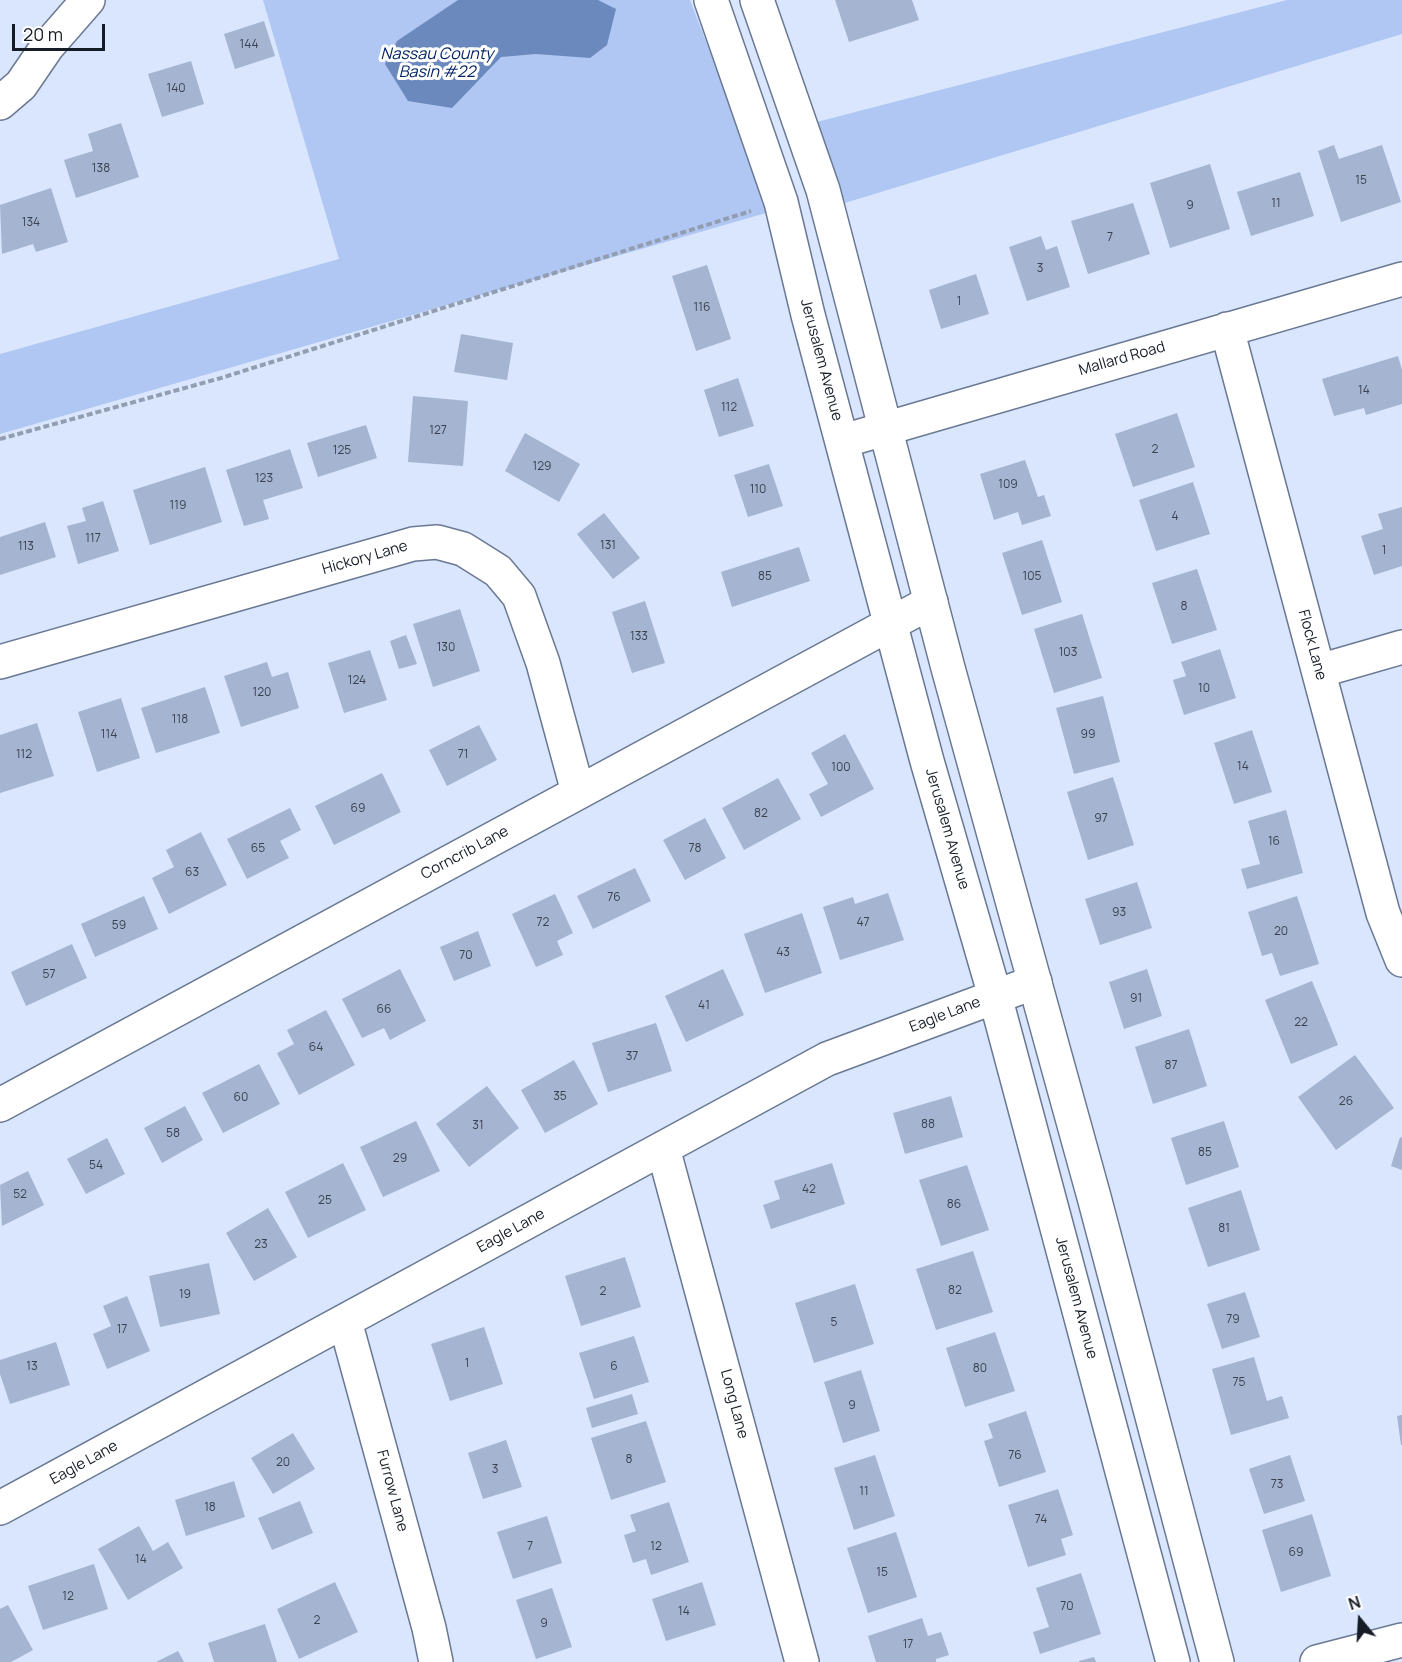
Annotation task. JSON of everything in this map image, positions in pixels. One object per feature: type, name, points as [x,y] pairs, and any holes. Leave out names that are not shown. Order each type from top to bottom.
[{"type":"street","points":[[0,103],[21,85],[47,47],[88,0]]},
{"type":"street","name":"Jerusalem Avenue","points":[[711,0],[781,202],[927,761],[995,996],[1173,1662]]},
{"type":"street","points":[[757,0],[823,190],[931,602],[1217,1662]]},
{"type":"street","name":"Mallard Road","points":[[843,441],[1402,279]]},
{"type":"street","name":"Flock Lane","points":[[1227,328],[1383,913],[1402,960]]},
{"type":"street","name":"Hickory Lane","points":[[0,662],[413,544],[437,542],[462,549],[498,571],[519,596],[543,663],[578,792]]},
{"type":"street","name":"Corncrib Lane","points":[[0,1105],[931,602]]},
{"type":"street","points":[[1319,671],[1402,647]]},
{"type":"street","name":"Eagle Lane","points":[[0,1508],[827,1059],[1035,982]]},
{"type":"street","name":"Long Lane","points":[[663,1148],[802,1662]]},
{"type":"street","name":"Furrow Lane","points":[[345,1321],[429,1628],[436,1662]]},
{"type":"street","points":[[1317,1662],[1402,1640]]},
{"type":"path","points":[[0,439],[221,378],[781,202]]},
{"type":"shaded area","points":[[263,0],[690,0],[746,145],[766,213],[0,434],[0,354],[339,259]]},
{"type":"shaded area","points":[[1287,0],[1402,0],[1402,34],[838,205],[813,123]]},
{"type":"water","name":"Nassau County Basin #22","points":[[458,0],[598,0],[616,9],[607,45],[590,58],[536,54],[501,57],[452,108],[408,101],[385,64],[397,41]]},
{"type":"building","points":[[835,0],[912,0],[919,20],[849,42]]},
{"type":"building","points":[[264,21],[275,56],[235,69],[224,34]]},
{"type":"building","points":[[191,61],[204,104],[162,117],[148,74]]},
{"type":"building","points":[[121,123],[139,177],[76,198],[64,160],[93,151],[88,134]]},
{"type":"building","points":[[1334,145],[1339,159],[1382,145],[1401,202],[1341,222],[1318,151]]},
{"type":"building","points":[[1210,164],[1230,229],[1170,248],[1150,183]]},
{"type":"building","points":[[1300,172],[1314,216],[1251,236],[1237,192]]},
{"type":"building","points":[[51,188],[68,242],[36,252],[33,244],[2,254],[0,205]]},
{"type":"building","points":[[1133,203],[1150,254],[1088,274],[1071,221]]},
{"type":"building","points":[[1041,236],[1046,250],[1057,246],[1070,287],[1027,301],[1009,247]]},
{"type":"building","points":[[707,265],[731,339],[696,351],[672,276]]},
{"type":"building","points":[[976,274],[989,314],[941,329],[929,290]]},
{"type":"building","points":[[461,334],[513,343],[507,380],[454,372]]},
{"type":"building","points":[[1398,356],[1402,370],[1402,404],[1366,415],[1364,408],[1334,416],[1322,379]]},
{"type":"building","points":[[738,378],[754,426],[719,437],[704,390]]},
{"type":"building","points":[[413,396],[468,401],[463,466],[408,462]]},
{"type":"building","points":[[1177,413],[1195,467],[1133,487],[1115,434]]},
{"type":"building","points":[[366,425],[377,458],[318,477],[307,443]]},
{"type":"building","points":[[525,433],[580,464],[559,502],[505,471]]},
{"type":"building","points":[[290,449],[303,488],[263,500],[269,519],[244,526],[226,470]]},
{"type":"building","points":[[1025,460],[1038,497],[1044,495],[1051,516],[1022,525],[1018,512],[994,520],[980,474]]},
{"type":"building","points":[[769,464],[783,506],[748,517],[734,475]]},
{"type":"building","points":[[205,467],[222,522],[150,545],[133,490]]},
{"type":"building","points":[[1193,482],[1210,534],[1156,551],[1139,500]]},
{"type":"building","points":[[103,501],[119,551],[78,564],[67,526],[86,521],[82,508]]},
{"type":"building","points":[[1402,507],[1402,566],[1374,575],[1361,536],[1383,529],[1378,514]]},
{"type":"building","points":[[604,513],[640,558],[613,579],[577,534]]},
{"type":"building","points":[[45,522],[56,557],[0,575],[0,537]]},
{"type":"building","points":[[1042,540],[1062,602],[1022,615],[1002,553]]},
{"type":"building","points":[[799,547],[810,581],[732,607],[721,572]]},
{"type":"building","points":[[1197,569],[1217,630],[1172,644],[1152,583]]},
{"type":"building","points":[[645,601],[665,663],[632,673],[612,612]]},
{"type":"building","points":[[460,609],[480,671],[433,687],[413,624]]},
{"type":"building","points":[[1082,614],[1102,678],[1054,693],[1034,629]]},
{"type":"building","points":[[406,635],[417,664],[399,669],[390,641]]},
{"type":"building","points":[[1220,649],[1236,698],[1184,715],[1173,680],[1186,676],[1181,662]]},
{"type":"building","points":[[370,650],[387,700],[344,713],[328,663]]},
{"type":"building","points":[[267,662],[272,677],[288,672],[299,708],[241,727],[224,676]]},
{"type":"building","points":[[205,687],[220,733],[156,753],[141,708]]},
{"type":"building","points":[[1103,696],[1120,762],[1074,774],[1056,708]]},
{"type":"building","points":[[121,698],[140,758],[97,772],[78,712]]},
{"type":"building","points":[[37,723],[54,776],[0,793],[0,735]]},
{"type":"building","points":[[479,725],[497,760],[447,786],[429,750]]},
{"type":"building","points":[[1252,730],[1272,792],[1234,804],[1214,743]]},
{"type":"building","points":[[845,734],[874,789],[821,817],[809,794],[828,784],[811,753]]},
{"type":"building","points":[[382,773],[401,812],[334,845],[315,806]]},
{"type":"building","points":[[1113,777],[1134,845],[1088,860],[1067,792]]},
{"type":"building","points":[[778,778],[801,819],[744,850],[722,808]]},
{"type":"building","points":[[290,808],[301,830],[280,841],[289,858],[247,879],[227,839]]},
{"type":"building","points":[[1286,810],[1303,873],[1247,889],[1241,869],[1260,864],[1248,821]]},
{"type":"building","points":[[705,818],[726,858],[685,880],[663,840]]},
{"type":"building","points":[[201,832],[227,885],[169,914],[152,878],[174,867],[166,850]]},
{"type":"building","points":[[635,868],[651,901],[593,929],[577,896]]},
{"type":"building","points":[[1137,882],[1152,928],[1100,945],[1085,899]]},
{"type":"building","points":[[888,893],[904,940],[840,960],[823,907],[853,897],[855,904]]},
{"type":"building","points":[[555,894],[573,933],[557,941],[563,955],[536,967],[512,914]]},
{"type":"building","points":[[144,896],[158,929],[95,957],[81,924]]},
{"type":"building","points":[[1297,896],[1319,964],[1280,976],[1272,953],[1262,956],[1248,912]]},
{"type":"building","points":[[802,913],[822,973],[765,993],[744,934]]},
{"type":"building","points":[[478,931],[491,966],[454,981],[440,947]]},
{"type":"building","points":[[72,944],[87,978],[26,1006],[11,972]]},
{"type":"building","points":[[400,969],[426,1021],[390,1040],[384,1028],[362,1038],[342,999]]},
{"type":"building","points":[[723,969],[744,1015],[686,1042],[665,996]]},
{"type":"building","points":[[1147,969],[1162,1016],[1124,1029],[1109,982]]},
{"type":"building","points":[[1312,981],[1338,1045],[1291,1064],[1265,1000]]},
{"type":"building","points":[[326,1010],[355,1065],[299,1095],[277,1053],[294,1044],[287,1030]]},
{"type":"building","points":[[656,1023],[672,1071],[608,1092],[592,1043]]},
{"type":"building","points":[[1189,1029],[1207,1086],[1153,1104],[1135,1047]]},
{"type":"building","points":[[1355,1055],[1394,1108],[1336,1150],[1298,1097]]},
{"type":"building","points":[[574,1060],[598,1104],[545,1133],[521,1090]]},
{"type":"building","points":[[259,1064],[280,1104],[223,1133],[202,1093]]},
{"type":"building","points":[[487,1086],[519,1128],[469,1167],[436,1124]]},
{"type":"building","points":[[951,1096],[963,1137],[905,1154],[893,1113]]},
{"type":"building","points":[[185,1106],[203,1140],[162,1163],[144,1128]]},
{"type":"building","points":[[416,1121],[440,1171],[383,1197],[360,1147]]},
{"type":"building","points":[[1224,1121],[1239,1167],[1186,1185],[1171,1138]]},
{"type":"building","points":[[1400,1137],[1402,1138],[1402,1170],[1391,1166]]},
{"type":"building","points":[[107,1138],[125,1174],[86,1194],[67,1159]]},
{"type":"building","points":[[343,1163],[366,1210],[308,1238],[285,1192]]},
{"type":"building","points":[[832,1163],[845,1204],[771,1229],[763,1205],[780,1199],[774,1181]]},
{"type":"building","points":[[967,1165],[989,1230],[941,1246],[919,1180]]},
{"type":"building","points":[[28,1171],[44,1205],[2,1226],[0,1185]]},
{"type":"building","points":[[1241,1190],[1260,1250],[1208,1267],[1188,1208]]},
{"type":"building","points":[[268,1208],[297,1257],[254,1281],[226,1233]]},
{"type":"building","points":[[973,1251],[993,1312],[936,1330],[916,1269]]},
{"type":"building","points":[[625,1257],[641,1307],[581,1326],[565,1276]]},
{"type":"building","points":[[209,1263],[220,1314],[160,1327],[149,1276]]},
{"type":"building","points":[[855,1284],[874,1344],[814,1363],[795,1303]]},
{"type":"building","points":[[1245,1292],[1260,1337],[1222,1349],[1207,1304]]},
{"type":"building","points":[[127,1296],[150,1351],[107,1369],[93,1334],[111,1326],[103,1306]]},
{"type":"building","points":[[484,1327],[503,1384],[450,1401],[431,1344]]},
{"type":"building","points":[[995,1332],[1015,1391],[965,1407],[946,1348]]},
{"type":"building","points":[[634,1336],[649,1382],[594,1399],[579,1353]]},
{"type":"building","points":[[56,1342],[70,1385],[10,1404],[0,1374],[0,1360]]},
{"type":"building","points":[[1254,1357],[1267,1401],[1282,1396],[1289,1418],[1231,1435],[1212,1369]]},
{"type":"building","points":[[861,1370],[880,1431],[843,1443],[824,1382]]},
{"type":"building","points":[[632,1394],[638,1414],[592,1428],[586,1408]]},
{"type":"building","points":[[1026,1411],[1046,1472],[999,1487],[984,1441],[993,1438],[988,1424]]},
{"type":"building","points":[[1402,1415],[1402,1445],[1401,1445],[1397,1416]]},
{"type":"building","points":[[646,1421],[666,1482],[611,1500],[591,1438]]},
{"type":"building","points":[[293,1433],[315,1469],[273,1494],[251,1458]]},
{"type":"building","points":[[506,1440],[522,1487],[483,1499],[468,1453]]},
{"type":"building","points":[[875,1455],[895,1516],[854,1530],[834,1468]]},
{"type":"building","points":[[1290,1455],[1305,1501],[1264,1514],[1249,1469]]},
{"type":"building","points":[[234,1481],[245,1517],[186,1536],[175,1500]]},
{"type":"building","points":[[1058,1489],[1073,1535],[1061,1539],[1066,1555],[1028,1567],[1008,1505]]},
{"type":"building","points":[[300,1501],[313,1533],[272,1550],[258,1518]]},
{"type":"building","points":[[669,1502],[689,1562],[651,1575],[646,1559],[633,1563],[624,1535],[636,1531],[630,1515]]},
{"type":"building","points":[[1312,1514],[1331,1576],[1281,1592],[1262,1530]]},
{"type":"building","points":[[547,1516],[562,1563],[513,1579],[497,1532]]},
{"type":"building","points":[[139,1526],[153,1551],[168,1542],[183,1568],[128,1600],[98,1549]]},
{"type":"building","points":[[896,1532],[917,1597],[868,1613],[847,1548]]},
{"type":"building","points":[[94,1564],[108,1609],[43,1630],[28,1586]]},
{"type":"building","points":[[1081,1573],[1101,1634],[1040,1654],[1033,1632],[1049,1627],[1036,1588]]},
{"type":"building","points":[[335,1582],[358,1632],[299,1659],[277,1609]]},
{"type":"building","points":[[702,1582],[716,1625],[666,1641],[652,1599]]},
{"type":"building","points":[[552,1588],[572,1647],[536,1659],[516,1600]]},
{"type":"building","points":[[8,1605],[33,1650],[11,1662],[0,1662],[0,1609]]},
{"type":"building","points":[[922,1618],[928,1636],[941,1632],[949,1655],[936,1659],[936,1662],[876,1662],[868,1636]]},
{"type":"building","points":[[265,1624],[277,1662],[214,1662],[208,1643]]},
{"type":"building","points":[[178,1651],[184,1662],[156,1662]]},
{"type":"building","points":[[1094,1657],[1096,1662],[1079,1662],[1079,1661]]}]
